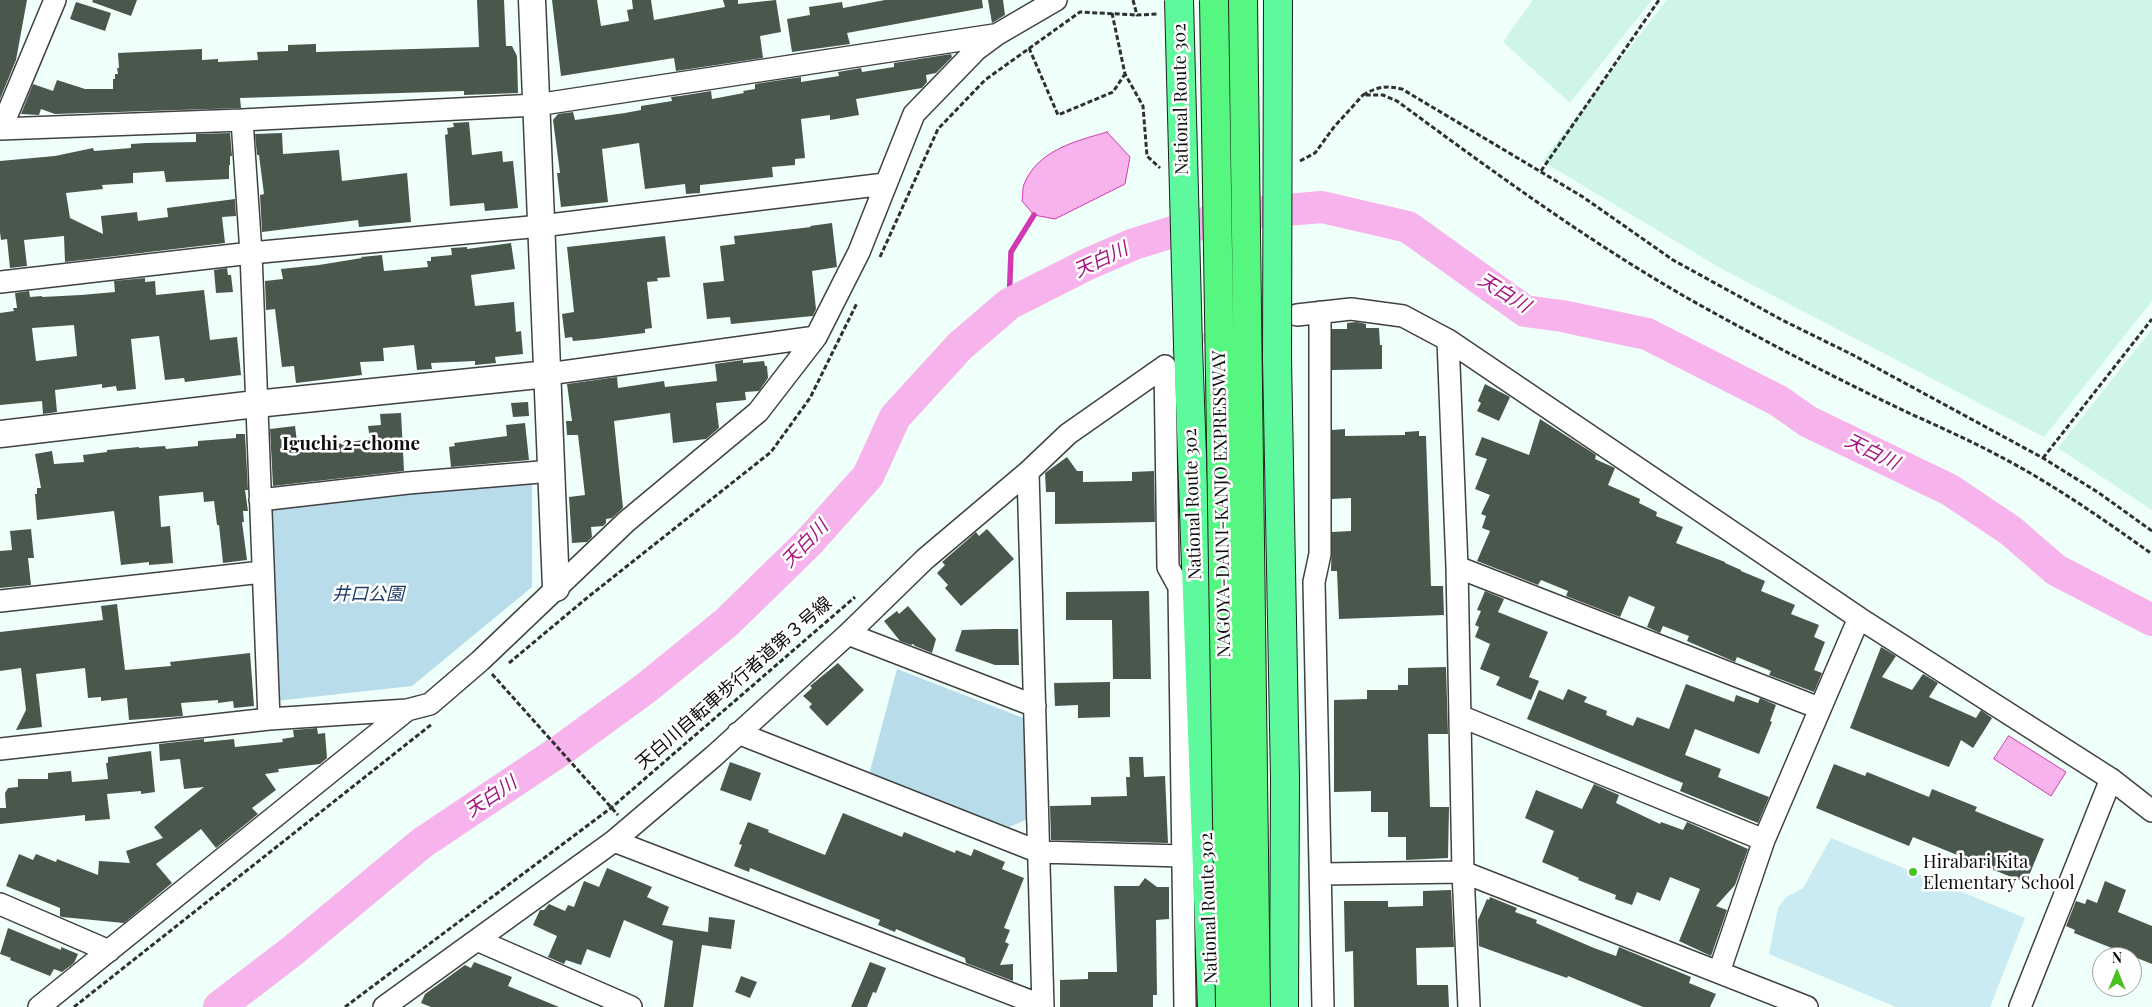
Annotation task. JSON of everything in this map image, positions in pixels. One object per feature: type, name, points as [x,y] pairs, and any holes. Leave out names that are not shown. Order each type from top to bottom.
[{"type":"highway","name":"NAGOYA-DAINI-KANJO EXPRESSWAY","points":[[1214,0],[1230,1007]]},
{"type":"highway","name":"NAGOYA-DAINI-KANJO EXPRESSWAY","points":[[1244,0],[1256,1007]]},
{"type":"highway","points":[[1278,0],[1276,358],[1285,780],[1284,1007]]},
{"type":"highway","name":"National Route 302","points":[[1169,7],[1188,346],[1212,1007]]},
{"type":"street","points":[[54,0],[0,129],[242,120],[536,105],[996,35]]},
{"type":"street","points":[[532,0],[556,588]]},
{"type":"street","points":[[0,749],[269,719],[407,710],[430,704],[480,661],[627,521],[758,412],[816,337],[859,252],[914,114],[977,49],[996,35],[1056,0]]},
{"type":"street","points":[[242,120],[251,253],[269,719]]},
{"type":"street","points":[[0,282],[251,253],[541,226],[885,184]]},
{"type":"street","points":[[1297,315],[1351,309],[1403,316],[1448,340],[1859,618],[2111,780],[2152,811]]},
{"type":"street","points":[[1320,312],[1320,554],[1314,582],[1322,874],[1323,1007]]},
{"type":"street","points":[[0,434],[256,404],[548,374],[816,337]]},
{"type":"street","points":[[1448,340],[1457,567],[1463,872],[1469,1007]]},
{"type":"street","points":[[384,1007],[614,841],[848,634],[925,559],[1028,472],[1068,434],[1165,366],[1168,567],[1179,587],[1185,1007]]},
{"type":"street","points":[[260,500],[408,482],[552,471]]},
{"type":"street","points":[[614,841],[1043,1007],[1028,472]]},
{"type":"street","points":[[1457,567],[1819,708]]},
{"type":"street","points":[[0,601],[262,572]]},
{"type":"street","points":[[1719,972],[1764,840],[1859,618]]},
{"type":"street","points":[[848,634],[1035,706]]},
{"type":"street","points":[[39,1007],[407,710]]},
{"type":"street","points":[[1460,716],[1764,840]]},
{"type":"street","points":[[738,733],[1039,852],[1182,856]]},
{"type":"street","points":[[2020,1007],[2111,780]]},
{"type":"street","points":[[1322,874],[1463,872],[1807,1007]]},
{"type":"street","points":[[0,904],[109,950]]},
{"type":"street","points":[[477,940],[631,1007]]},
{"type":"path","points":[[1133,0],[1136,14],[1169,7]]},
{"type":"path","points":[[1541,171],[1659,0]]},
{"type":"path","points":[[1029,48],[1058,114],[1113,92],[1125,74]]},
{"type":"path","points":[[2152,531],[2099,493],[2043,458],[1673,260],[1583,197],[1541,171],[1511,156],[1402,89],[1387,86],[1374,89],[1363,95],[1383,95],[1397,102],[1602,247],[1699,304],[1911,414],[1956,434],[2024,469],[2152,554]]},
{"type":"path","points":[[2043,458],[2152,319]]},
{"type":"path","name":"天白川自転車歩行者道第３号線","points":[[345,1007],[611,808],[860,593]]},
{"type":"path","points":[[493,676],[611,808]]},
{"type":"path","points":[[74,1007],[439,719]]},
{"type":"green space","points":[[1533,0],[1652,0],[1570,103],[1503,42]]},
{"type":"green space","points":[[1667,0],[2152,0],[2152,301],[2044,437],[1722,269],[1542,161]]},
{"type":"green space","points":[[2152,329],[2152,510],[2058,448]]},
{"type":"green space","name":"井口公園","points":[[532,481],[532,587],[412,686],[275,701],[268,507]]},
{"type":"green space","points":[[897,669],[1026,719],[1028,819],[1009,827],[869,775]]},
{"type":"shaded area","points":[[1107,132],[1130,157],[1125,184],[1055,219],[1034,215],[1022,201],[1024,184],[1031,171],[1049,154],[1060,148]]},
{"type":"shaded area","points":[[2009,736],[2066,772],[2051,796],[1994,759]]},
{"type":"shaded area","points":[[1831,838],[2025,918],[1990,1007],[1896,1007],[1769,954],[1778,908],[1786,897],[1803,888]]},
{"type":"building","points":[[0,0],[27,0],[16,60],[0,99]]},
{"type":"building","points":[[93,0],[137,0],[131,16],[92,2]]},
{"type":"building","points":[[477,0],[504,0],[506,46],[512,46],[517,56],[518,93],[464,95],[464,91],[240,98],[241,108],[55,114],[41,109],[39,115],[21,114],[33,84],[53,91],[57,80],[85,89],[113,89],[113,79],[115,79],[115,74],[118,74],[117,68],[119,68],[118,53],[202,49],[202,60],[218,59],[218,62],[258,60],[257,52],[288,51],[288,45],[316,44],[316,52],[479,47]]},
{"type":"building","points":[[552,0],[597,0],[601,26],[629,21],[627,10],[633,9],[632,0],[651,0],[654,20],[725,7],[723,0],[738,0],[738,4],[776,0],[781,32],[760,36],[763,58],[676,71],[674,58],[561,76]]},
{"type":"building","points":[[885,0],[982,0],[983,8],[847,33],[850,44],[792,52],[787,19],[810,15],[809,7],[842,2],[843,8]]},
{"type":"building","points":[[988,0],[1003,0],[1005,15],[992,23]]},
{"type":"building","points":[[76,2],[111,13],[105,31],[70,19]]},
{"type":"building","points":[[951,54],[952,57],[936,73],[926,75],[927,82],[922,88],[856,99],[859,115],[830,120],[830,115],[801,119],[805,158],[795,159],[795,165],[772,167],[773,177],[700,185],[700,193],[686,194],[685,184],[645,189],[639,143],[602,149],[608,202],[561,207],[557,173],[560,173],[553,120],[558,114],[573,112],[575,120],[625,113],[641,110],[641,106],[672,101],[671,97],[711,91],[712,99],[744,93],[743,91],[755,89],[755,84],[801,77],[801,82],[839,76],[838,72],[861,68],[862,72],[894,67],[894,63]]},
{"type":"building","points":[[469,122],[472,155],[502,151],[503,162],[513,161],[518,208],[485,211],[484,203],[450,206],[445,135],[448,134],[447,128],[454,127],[453,123]]},
{"type":"building","points":[[230,133],[232,156],[230,156],[229,179],[166,182],[164,171],[133,173],[133,183],[102,185],[103,189],[66,193],[70,218],[103,234],[101,216],[137,212],[138,221],[168,217],[167,208],[235,199],[236,216],[222,217],[225,243],[65,262],[64,236],[24,240],[27,266],[10,268],[7,239],[1,240],[0,232],[0,161],[55,156],[93,148],[94,151],[131,148],[131,144],[196,142],[196,134]]},
{"type":"building","points":[[282,133],[283,154],[339,150],[342,181],[407,173],[411,222],[359,227],[358,220],[262,232],[260,195],[264,194],[255,134]]},
{"type":"building","points":[[832,223],[837,267],[812,271],[816,309],[813,316],[731,324],[730,317],[707,319],[703,283],[724,281],[720,246],[735,244],[734,236]]},
{"type":"building","points":[[665,236],[670,277],[657,278],[658,281],[647,282],[652,328],[645,329],[645,333],[596,339],[573,341],[572,337],[565,338],[562,314],[574,312],[567,247]]},
{"type":"building","points":[[511,243],[515,269],[471,275],[475,306],[514,302],[516,332],[521,331],[523,354],[495,357],[496,363],[475,365],[475,361],[431,363],[432,369],[417,370],[414,345],[383,348],[384,361],[360,362],[362,375],[296,383],[294,366],[282,367],[275,309],[266,310],[265,281],[283,279],[281,269],[382,255],[384,271],[428,267],[427,261],[431,261],[431,257],[452,255],[451,248],[467,247],[467,249]]},
{"type":"building","points":[[227,268],[228,275],[231,275],[233,292],[216,293],[214,270]]},
{"type":"building","points":[[145,278],[145,282],[155,281],[156,295],[204,290],[210,340],[237,337],[241,375],[185,382],[184,378],[165,380],[159,336],[131,339],[136,389],[117,391],[116,386],[102,388],[102,384],[55,390],[57,412],[43,414],[42,401],[0,405],[0,313],[14,311],[13,308],[17,308],[15,293],[29,291],[30,297],[42,297],[115,292],[114,281]],"holes":[[[74,325],[77,356],[36,361],[32,328]]]},
{"type":"building","points":[[1357,322],[1366,324],[1366,328],[1379,328],[1380,345],[1382,345],[1382,369],[1332,370],[1332,329],[1347,329],[1347,323]]},
{"type":"building","points":[[743,360],[743,363],[764,361],[765,366],[767,366],[768,378],[759,391],[745,392],[746,400],[716,403],[719,428],[706,439],[673,443],[670,413],[614,421],[623,508],[612,518],[606,519],[606,523],[603,526],[591,527],[592,537],[587,542],[572,543],[569,497],[585,495],[578,435],[567,435],[566,421],[572,421],[567,384],[617,377],[618,388],[664,381],[665,387],[717,381],[715,364]]},
{"type":"building","points":[[1485,384],[1510,397],[1499,421],[1477,411],[1481,403],[1478,401]]},
{"type":"building","points":[[528,402],[529,416],[513,417],[511,403]]},
{"type":"building","points":[[401,413],[404,471],[273,486],[270,429],[295,426],[298,450],[370,439],[368,426],[381,425],[380,414]]},
{"type":"building","points":[[1540,419],[1596,455],[1595,459],[1615,468],[1608,485],[1640,499],[1639,503],[1657,512],[1656,516],[1683,527],[1676,543],[1725,562],[1765,581],[1761,591],[1795,605],[1791,614],[1819,625],[1814,637],[1825,642],[1814,670],[1822,673],[1814,692],[1769,675],[1771,671],[1737,657],[1735,662],[1687,641],[1689,636],[1663,626],[1660,633],[1647,627],[1655,607],[1629,596],[1620,617],[1566,596],[1568,591],[1541,580],[1538,585],[1477,561],[1490,531],[1482,528],[1486,516],[1481,514],[1490,495],[1475,489],[1487,459],[1475,455],[1482,437],[1529,455]]},
{"type":"building","points":[[525,423],[529,460],[451,467],[449,447],[455,446],[454,443],[507,436],[506,425]]},
{"type":"building","points":[[1345,429],[1345,436],[1405,435],[1405,432],[1419,431],[1419,436],[1426,436],[1431,586],[1443,586],[1444,615],[1339,619],[1337,571],[1331,571],[1332,532],[1351,531],[1351,498],[1332,499],[1332,430]]},
{"type":"building","points":[[236,434],[245,434],[248,490],[245,490],[248,511],[243,511],[244,522],[242,522],[247,560],[223,563],[219,525],[217,525],[214,501],[204,502],[203,492],[159,496],[161,527],[170,526],[173,563],[149,565],[149,562],[121,565],[114,511],[37,520],[35,494],[37,494],[37,488],[41,488],[35,454],[52,451],[54,464],[84,462],[83,455],[107,452],[107,450],[165,446],[166,449],[198,446],[198,441],[236,438]]},
{"type":"building","points":[[1067,457],[1077,471],[1083,471],[1083,482],[1132,481],[1132,472],[1154,471],[1155,522],[1055,524],[1055,492],[1046,492],[1045,473]]},
{"type":"building","points":[[31,529],[34,558],[28,558],[31,585],[0,588],[0,551],[12,550],[10,531]]},
{"type":"building","points":[[987,529],[1014,559],[961,606],[945,588],[948,585],[937,573],[945,565],[942,562],[976,532],[979,536]]},
{"type":"building","points":[[1149,591],[1151,679],[1113,679],[1112,620],[1066,620],[1066,592]]},
{"type":"building","points":[[1485,591],[1504,599],[1498,612],[1548,632],[1529,677],[1539,681],[1531,700],[1496,685],[1500,677],[1480,669],[1490,644],[1475,637],[1479,627],[1475,625],[1481,611],[1477,610]]},
{"type":"building","points":[[117,604],[125,670],[171,666],[170,662],[250,653],[254,706],[234,708],[233,701],[218,703],[218,700],[181,703],[183,716],[129,720],[127,698],[101,701],[101,697],[88,698],[85,668],[36,674],[42,727],[16,730],[26,710],[21,668],[0,671],[0,632],[103,620],[101,606]]},
{"type":"building","points":[[908,606],[936,639],[932,653],[913,644],[900,641],[884,621],[897,611],[899,614]]},
{"type":"building","points":[[1018,629],[1019,665],[995,665],[955,651],[962,630]]},
{"type":"building","points":[[1881,647],[1896,656],[1882,677],[1912,690],[1923,674],[1938,683],[1929,697],[1976,718],[1981,710],[1992,718],[1973,748],[1961,740],[1949,767],[1850,728]]},
{"type":"building","points":[[838,663],[864,690],[827,726],[809,707],[812,704],[803,696],[812,688],[810,686]]},
{"type":"building","points":[[1446,667],[1448,734],[1428,734],[1430,807],[1449,807],[1448,858],[1406,860],[1406,837],[1388,837],[1388,812],[1371,812],[1371,791],[1334,792],[1334,700],[1367,699],[1367,690],[1398,690],[1398,685],[1408,685],[1408,668]]},
{"type":"building","points":[[1110,682],[1110,717],[1078,718],[1078,705],[1055,706],[1054,683]]},
{"type":"building","points":[[1686,684],[1734,702],[1736,695],[1758,703],[1760,698],[1776,705],[1770,721],[1772,722],[1759,754],[1695,729],[1685,755],[1721,769],[1718,777],[1769,797],[1758,823],[1680,791],[1683,783],[1527,719],[1539,690],[1563,700],[1568,689],[1587,697],[1584,702],[1607,711],[1606,715],[1633,726],[1637,717],[1669,729]]},
{"type":"building","points":[[317,728],[318,734],[325,733],[327,758],[320,764],[278,769],[279,772],[265,774],[276,790],[252,808],[258,814],[216,848],[201,829],[156,864],[172,883],[124,923],[62,917],[60,916],[60,908],[6,886],[19,854],[33,860],[36,854],[56,862],[57,859],[98,875],[99,861],[130,863],[126,851],[163,838],[154,827],[204,787],[184,789],[180,759],[160,761],[159,744],[204,739],[204,742],[234,739],[235,747],[283,742],[282,739],[294,737],[293,730]]},
{"type":"building","points":[[151,751],[155,792],[141,794],[141,791],[107,794],[110,819],[85,821],[85,815],[0,824],[0,808],[6,808],[5,793],[8,788],[18,787],[18,779],[48,779],[48,773],[71,771],[72,782],[108,779],[106,763],[108,763],[108,757]]},
{"type":"building","points":[[1129,757],[1143,757],[1144,777],[1165,776],[1168,843],[1051,840],[1050,806],[1091,805],[1091,797],[1127,796],[1126,777],[1130,777]]},
{"type":"building","points":[[730,762],[761,773],[751,801],[720,790]]},
{"type":"building","points":[[1834,764],[1865,776],[1867,772],[1929,797],[1932,789],[1977,807],[1975,811],[2044,839],[2026,883],[1913,837],[1909,846],[1816,808]]},
{"type":"building","points":[[1594,784],[1619,795],[1616,803],[1660,824],[1661,822],[1683,830],[1687,822],[1748,849],[1735,885],[1716,906],[1727,910],[1711,956],[1679,941],[1700,889],[1670,877],[1660,901],[1637,892],[1632,905],[1615,899],[1616,895],[1578,880],[1579,878],[1542,862],[1554,831],[1525,818],[1536,790],[1582,809]]},
{"type":"building","points":[[843,813],[902,837],[904,832],[955,853],[956,850],[971,856],[974,849],[1005,862],[1002,869],[1024,878],[1004,928],[1010,930],[1005,942],[1009,944],[1000,965],[1013,964],[1013,981],[966,963],[965,958],[896,929],[895,932],[878,925],[880,920],[750,868],[749,872],[734,866],[742,845],[739,844],[748,822],[825,855]]},
{"type":"building","points":[[607,868],[652,887],[647,897],[669,907],[662,925],[708,932],[709,917],[735,920],[731,949],[702,945],[693,1007],[664,1007],[673,941],[624,920],[610,958],[587,949],[581,965],[566,960],[564,964],[548,957],[557,936],[533,925],[540,910],[544,910],[549,904],[565,911],[568,905],[574,907],[584,881],[599,887]]},
{"type":"building","points":[[1145,878],[1157,887],[1169,887],[1169,919],[1156,920],[1157,995],[1153,995],[1153,1007],[1060,1007],[1060,980],[1088,979],[1088,972],[1117,972],[1114,886],[1139,886]]},
{"type":"building","points":[[2105,881],[2126,890],[2118,912],[2152,926],[2152,964],[2142,960],[2142,947],[2109,947],[2074,933],[2075,930],[2066,926],[2076,901],[2085,904],[2087,899],[2097,903]]},
{"type":"building","points":[[1451,890],[1454,947],[1416,948],[1417,985],[1448,985],[1449,1007],[1354,1007],[1353,951],[1345,952],[1344,901],[1388,901],[1388,907],[1423,906],[1423,891]]},
{"type":"building","points":[[1490,897],[1517,908],[1515,912],[1537,920],[1536,923],[1594,948],[1616,956],[1619,947],[1691,977],[1689,983],[1716,994],[1710,1007],[1643,1007],[1568,976],[1567,978],[1479,946],[1478,920],[1487,899],[1489,900]]},
{"type":"building","points":[[8,928],[61,950],[61,947],[78,954],[74,963],[62,972],[54,969],[50,976],[10,960],[11,958],[0,954]]},
{"type":"building","points":[[474,962],[512,977],[508,986],[559,1007],[431,1007],[421,1003],[425,994],[465,965],[471,968]]},
{"type":"building","points":[[870,962],[886,968],[876,993],[873,992],[867,1007],[851,1007]]},
{"type":"building","points":[[741,976],[757,982],[750,998],[735,992]]},
{"type":"waterway","name":"天白川","points":[[219,1007],[291,952],[422,843],[561,750],[646,688],[726,623],[808,543],[868,476],[895,417],[960,346],[1009,304],[1088,264],[1134,244],[1192,226],[1251,213],[1322,207],[1408,227],[1525,311],[1562,316],[1647,334],[1779,401],[1807,421],[1950,490],[2011,531],[2056,570],[2152,620]]},
{"type":"waterway","points":[[1009,304],[1011,252],[1034,215]]},
{"type":"tunnel","points":[[1176,359],[1238,328],[1292,316]]},
{"type":"place","name":"Hirabari Kita Elementary School","points":[[1913,872]]},
{"type":"district","name":"Iguchi 2-chome","points":[[351,444]]}]
